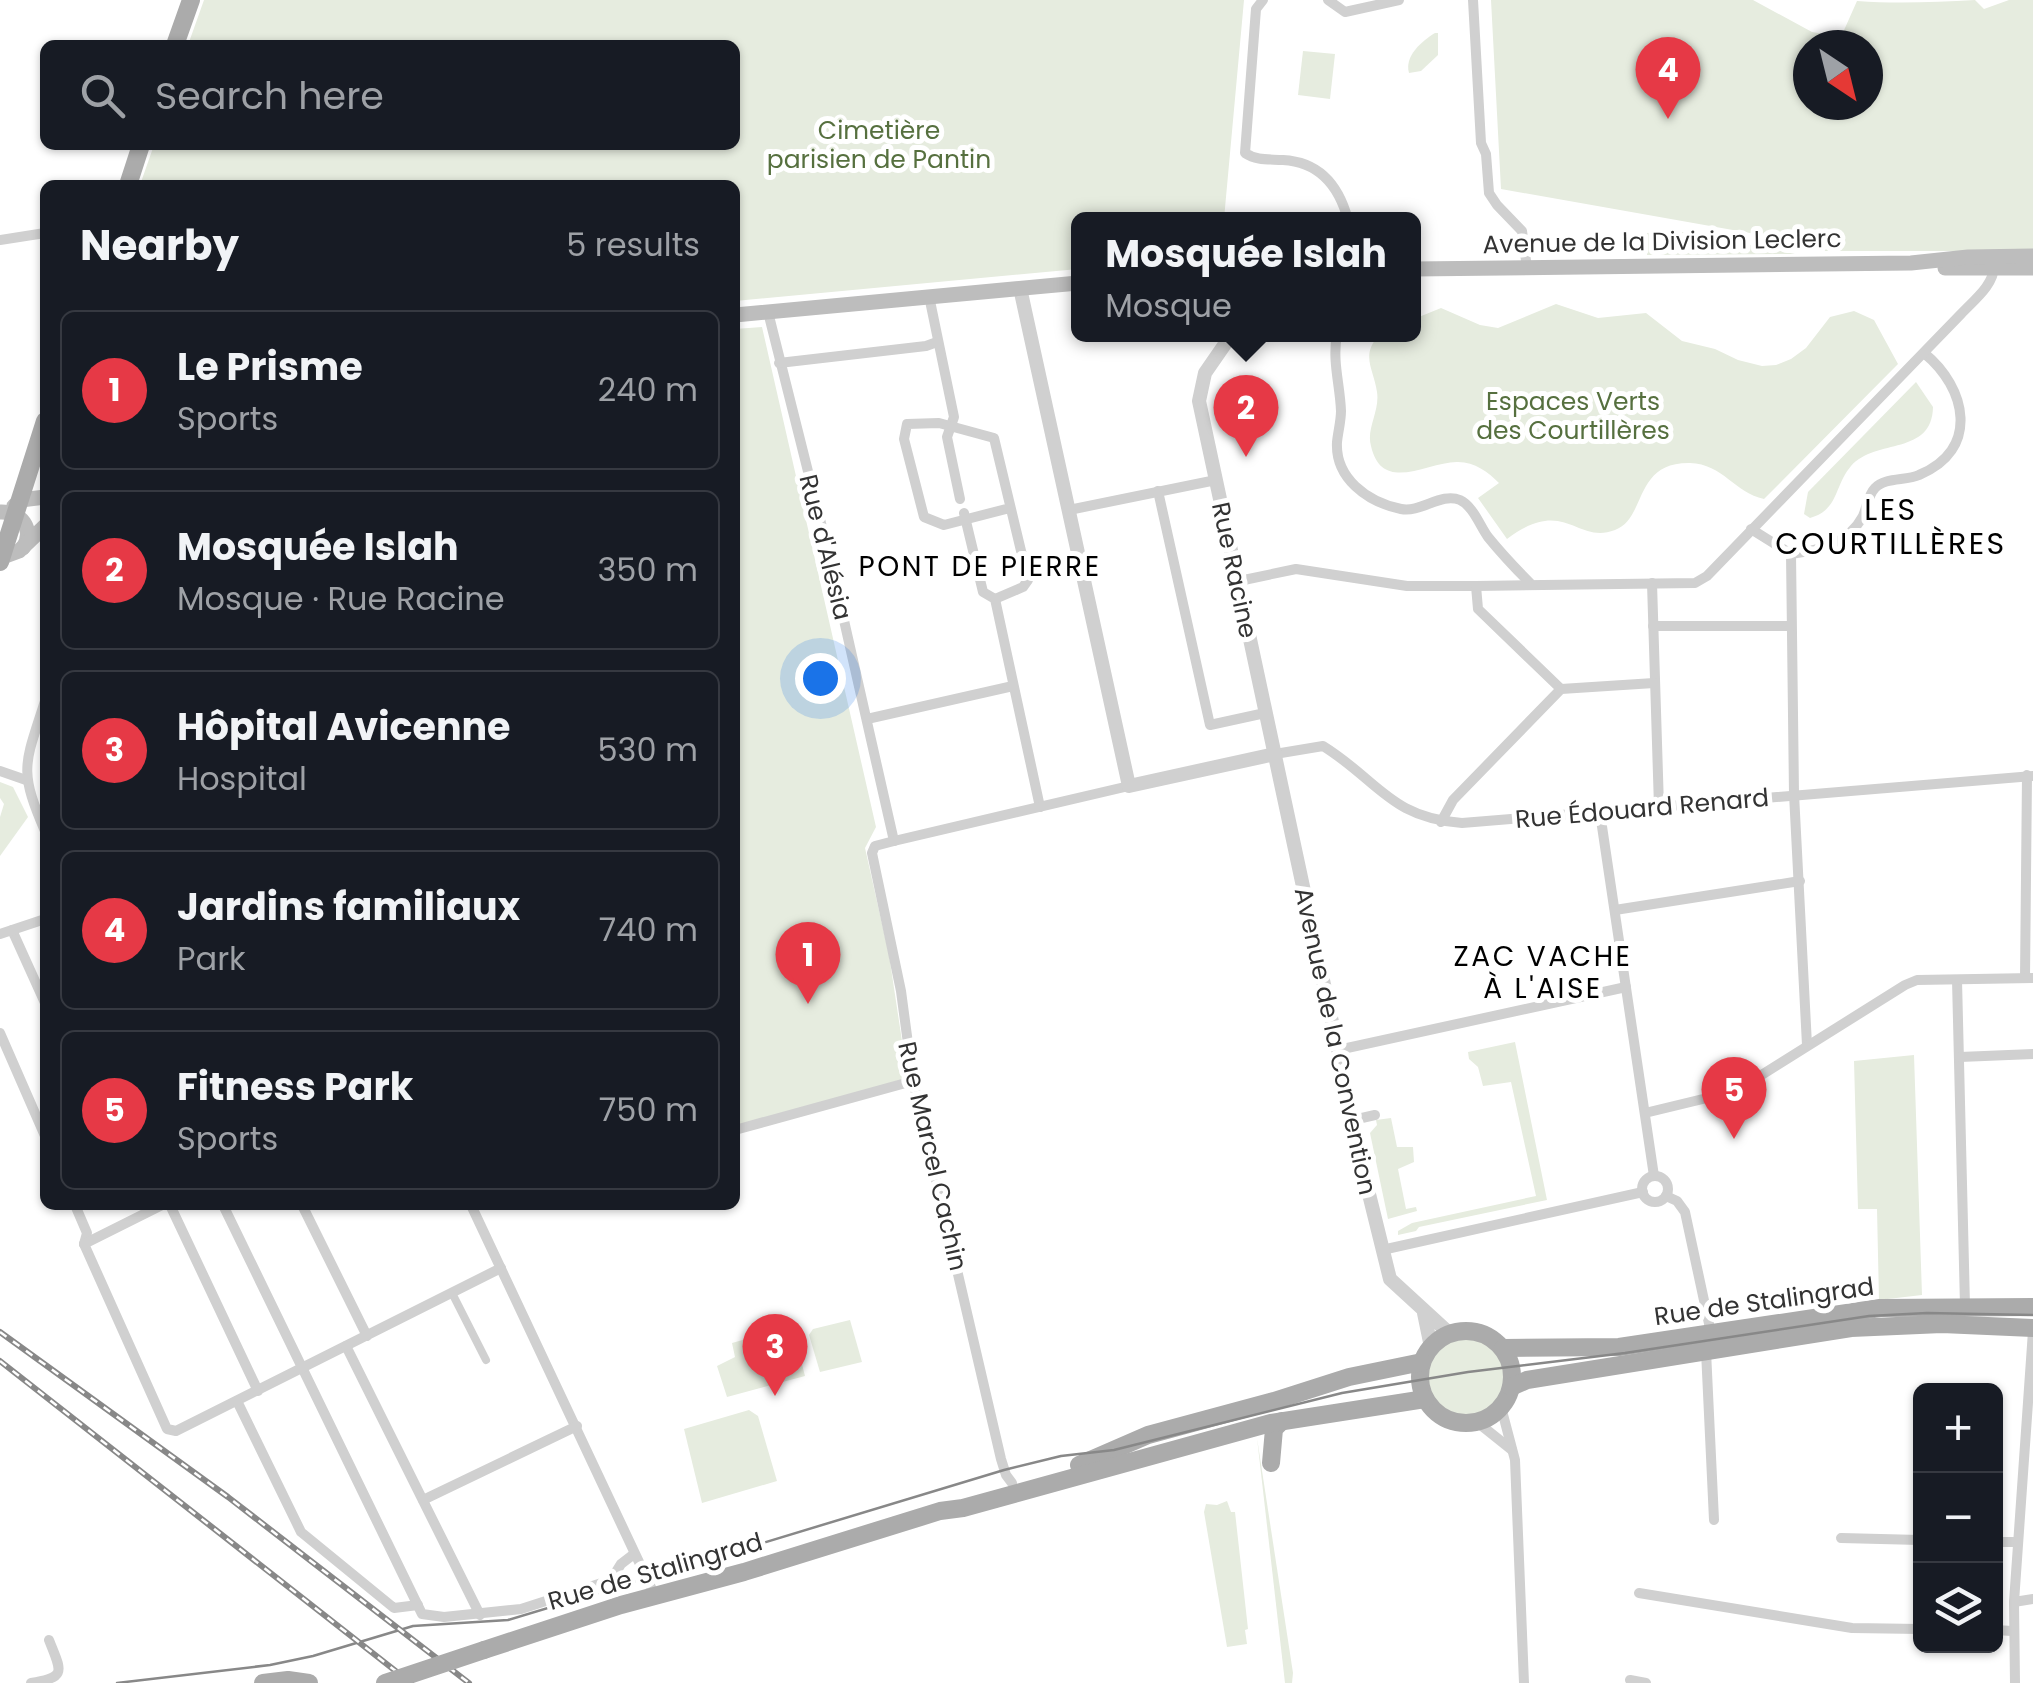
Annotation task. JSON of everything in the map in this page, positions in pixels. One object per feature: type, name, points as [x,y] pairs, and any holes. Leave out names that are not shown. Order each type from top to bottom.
[{"type":"main road","points":[[178,40],[191,0]]},
{"type":"main road","points":[[130,180],[139,150]]},
{"type":"main road","name":"Avenue de la Division Leclerc","points":[[1421,269],[1988,263],[2033,258]]},
{"type":"main road","name":"Avenue de la Division Leclerc","points":[[1988,263],[2033,268]]},
{"type":"main road","points":[[740,315],[1071,284]]},
{"type":"main road","points":[[40,435],[23,466],[0,560],[23,548],[40,531]]},
{"type":"main road","points":[[0,532],[11,509],[40,499]]},
{"type":"main road","points":[[11,509],[28,531],[23,548]]},
{"type":"main road","name":"Rue de Stalingrad","points":[[1511,1387],[1527,1380],[1600,1371],[1848,1311],[1964,1306],[2033,1308]]},
{"type":"main road","name":"Rue de Stalingrad","points":[[1503,1348],[1709,1342],[1888,1325],[2033,1329]]},
{"type":"main road","points":[[1450,1334],[1484,1334],[1503,1348],[1511,1366],[1511,1387],[1501,1407],[1477,1422],[1446,1418],[1425,1399],[1419,1380],[1426,1354],[1450,1334]]},
{"type":"main road","name":"Rue de Stalingrad","points":[[1018,1487],[1107,1455],[1148,1435],[1274,1402],[1426,1354]]},
{"type":"main road","name":"Rue de Stalingrad","points":[[386,1683],[940,1510],[947,1502],[1282,1421],[1425,1399]]},
{"type":"main road","points":[[1250,1429],[1263,1439],[1271,1463],[1274,1433],[1282,1421]]},
{"type":"main road","points":[[263,1683],[309,1683]]},
{"type":"street","points":[[1328,0],[1344,12],[1399,0]]},
{"type":"street","points":[[1473,0],[1481,142],[1486,154],[1488,187],[1496,205],[1522,231],[1526,268]]},
{"type":"street","points":[[1261,1],[1245,152],[1254,159],[1290,160],[1313,166],[1331,182],[1346,212]]},
{"type":"street","points":[[0,240],[40,234]]},
{"type":"street","points":[[1238,581],[1296,568],[1407,586],[1696,583],[1961,314],[1984,282],[1988,263]]},
{"type":"street","points":[[1020,288],[1129,786]]},
{"type":"street","points":[[928,296],[954,417],[946,437],[960,500]]},
{"type":"street","name":"Rue d'Alésia","points":[[768,312],[894,841]]},
{"type":"street","points":[[778,362],[938,342]]},
{"type":"street","name":"Rue Racine","points":[[1226,342],[1205,373],[1199,391],[1275,754]]},
{"type":"street","points":[[1336,342],[1333,356],[1341,411],[1336,446],[1341,470],[1354,486],[1374,499],[1403,510],[1442,498],[1456,498],[1466,504],[1489,538],[1530,582]]},
{"type":"street","points":[[1751,528],[1791,554],[1827,547],[1842,539],[1863,515],[1876,487],[1929,470],[1950,450],[1961,422],[1960,400],[1953,382],[1924,353]]},
{"type":"street","points":[[995,599],[1022,588],[1028,580],[994,438],[951,426],[907,424],[904,439],[924,517],[944,525],[964,516],[1010,508]]},
{"type":"street","points":[[1069,510],[1216,480]]},
{"type":"street","points":[[1158,491],[1210,725],[1265,712]]},
{"type":"street","points":[[964,516],[983,592],[995,599],[1040,807]]},
{"type":"street","points":[[1791,554],[1794,794],[1807,1045]]},
{"type":"street","points":[[1652,583],[1660,808]]},
{"type":"street","points":[[1476,586],[1478,609],[1561,689]]},
{"type":"street","points":[[1653,626],[1792,626]]},
{"type":"street","points":[[1441,822],[1453,800],[1561,689],[1654,683]]},
{"type":"street","points":[[867,719],[1013,686]]},
{"type":"street","points":[[40,718],[26,764],[27,790],[40,820]]},
{"type":"street","name":"Rue Édouard Renard","points":[[1275,754],[1323,746],[1398,806],[1441,822],[1462,823],[2030,776]]},
{"type":"street","points":[[894,841],[1275,754]]},
{"type":"street","name":"Avenue de la Convention","points":[[1275,754],[1382,1250],[1392,1282],[1450,1334]]},
{"type":"street","points":[[0,771],[26,780]]},
{"type":"street","points":[[1645,1112],[1736,1091],[1917,980],[2029,978],[2030,776]]},
{"type":"street","points":[[1600,812],[1654,1176]]},
{"type":"street","name":"Rue Marcel Cachin","points":[[894,841],[875,846],[872,853],[901,991],[913,1081],[1001,1458],[1006,1475],[1018,1487]]},
{"type":"street","points":[[1615,910],[1800,881]]},
{"type":"street","points":[[0,934],[40,921]]},
{"type":"street","points":[[12,930],[40,992]]},
{"type":"street","points":[[1957,980],[1964,1306]]},
{"type":"street","points":[[1338,1050],[1626,988]]},
{"type":"street","points":[[0,1033],[40,1125]]},
{"type":"street","points":[[1960,1058],[2033,1054]]},
{"type":"street","points":[[740,1129],[913,1081]]},
{"type":"street","points":[[1353,1120],[1374,1115]]},
{"type":"street","points":[[1654,1176],[1644,1183],[1647,1199],[1655,1202],[1666,1196]]},
{"type":"street","points":[[1654,1176],[1668,1184],[1666,1196]]},
{"type":"street","points":[[1382,1250],[1643,1192]]},
{"type":"street","points":[[1666,1196],[1677,1201],[1684,1212],[1709,1342],[1714,1520]]},
{"type":"street","points":[[77,1210],[87,1233],[84,1244],[167,1429],[176,1432],[501,1268]]},
{"type":"street","points":[[84,1244],[139,1210]]},
{"type":"street","points":[[172,1210],[258,1391]]},
{"type":"street","points":[[225,1210],[422,1614],[480,1615],[520,1609],[611,1580],[621,1564],[634,1554]]},
{"type":"street","points":[[304,1210],[367,1336]]},
{"type":"street","points":[[474,1210],[655,1596]]},
{"type":"street","points":[[452,1293],[486,1360]]},
{"type":"street","points":[[1424,1313],[1426,1354]]},
{"type":"street","points":[[2015,1683],[2012,1631],[2033,1329]]},
{"type":"street","points":[[346,1346],[480,1615]]},
{"type":"street","points":[[237,1401],[301,1532],[394,1608],[418,1605]]},
{"type":"street","points":[[1501,1407],[1512,1450],[1524,1683]]},
{"type":"street","points":[[1477,1422],[1512,1450]]},
{"type":"street","points":[[423,1500],[577,1426]]},
{"type":"street","points":[[1841,1538],[1913,1540]]},
{"type":"street","points":[[2003,1542],[2018,1542]]},
{"type":"street","points":[[1638,1593],[1852,1628],[1913,1629]]},
{"type":"street","points":[[2014,1602],[2033,1599]]},
{"type":"street","points":[[2003,1630],[2012,1631]]},
{"type":"street","points":[[31,1683],[52,1680],[59,1674],[49,1640]]},
{"type":"street","points":[[1630,1680],[1646,1683]]},
{"type":"green space","name":"Cimetière parisien de Pantin","points":[[204,0],[1244,0],[1225,212],[1071,212],[1071,270],[740,301],[740,180],[142,180],[152,150],[740,150],[740,40],[190,40]]},
{"type":"green space","points":[[1491,0],[1753,0],[1808,30],[1793,30],[1793,120],[1883,120],[1883,30],[1844,30],[1857,1],[1975,0],[1984,9],[2009,0],[2033,0],[2033,251],[1824,251],[1778,238],[1501,189]]},
{"type":"green space","points":[[1435,33],[1438,55],[1421,71],[1409,73],[1412,55]]},
{"type":"green space","points":[[1303,51],[1335,54],[1330,99],[1298,95]]},
{"type":"green space","points":[[1686,232],[1795,254],[1647,255],[1646,233]]},
{"type":"green space","name":"Espaces Verts des Courtillères","points":[[1556,304],[1598,318],[1646,313],[1682,341],[1762,366],[1791,359],[1806,348],[1830,317],[1854,311],[1874,320],[1898,364],[1764,499],[1711,468],[1690,463],[1672,465],[1650,481],[1625,524],[1615,530],[1590,532],[1543,521],[1507,539],[1478,498],[1499,483],[1481,468],[1458,462],[1396,472],[1377,461],[1370,440],[1377,399],[1369,356],[1374,342],[1421,342],[1421,316],[1441,308],[1480,325],[1498,328]]},
{"type":"green space","points":[[762,327],[876,827],[865,848],[889,955],[907,1074],[903,1080],[740,1125],[740,329]]},
{"type":"green space","points":[[1916,382],[1933,407],[1923,433],[1862,457],[1851,466],[1826,509],[1810,518],[1804,514],[1808,492]]},
{"type":"green space","points":[[0,782],[13,787],[28,817],[0,856],[4,804]]},
{"type":"green space","points":[[1515,1042],[1547,1200],[1398,1235],[1398,1231],[1412,1223],[1536,1196],[1511,1082],[1483,1086],[1478,1067],[1469,1059],[1468,1052]]},
{"type":"green space","points":[[1914,1055],[1922,1295],[1879,1300],[1877,1209],[1858,1209],[1854,1061]]},
{"type":"green space","points":[[1391,1118],[1397,1147],[1413,1147],[1414,1162],[1398,1169],[1406,1209],[1416,1207],[1417,1211],[1388,1219],[1370,1133],[1377,1125],[1376,1120]]},
{"type":"green space","points":[[850,1320],[862,1362],[820,1372],[809,1335],[813,1329]]},
{"type":"green space","points":[[775,1331],[779,1345],[796,1341],[805,1376],[727,1397],[717,1366],[735,1357],[732,1343]]},
{"type":"green space","points":[[1466,1335],[1482,1338],[1495,1347],[1504,1360],[1504,1392],[1495,1405],[1482,1414],[1466,1417],[1450,1414],[1437,1405],[1428,1392],[1425,1376],[1428,1360],[1437,1347],[1450,1338]]},
{"type":"green space","points":[[749,1410],[758,1416],[777,1481],[702,1503],[684,1429]]},
{"type":"green space","points":[[1257,1438],[1293,1673],[1292,1683],[1285,1683]]},
{"type":"green space","points":[[1227,1501],[1231,1512],[1235,1512],[1248,1629],[1247,1644],[1227,1647],[1204,1512],[1206,1504]]},
{"type":"tram line","points":[[117,1683],[270,1665],[413,1626],[508,1620],[1004,1470],[1061,1456],[1114,1450],[1342,1393],[1869,1316],[2033,1315]]},
{"type":"railway","points":[[0,1332],[228,1497],[469,1683]]},
{"type":"railway","points":[[0,1361],[411,1683]]},
{"type":"place","name":"Jardins familiaux","points":[[1668,119]]},
{"type":"place","name":"Mosquée Islah","points":[[1246,457]]},
{"type":"place","name":"Le Prisme","points":[[808,1004]]},
{"type":"place","name":"Fitness Park","points":[[1734,1139]]},
{"type":"place","name":"Hôpital Avicenne","points":[[775,1396]]},
{"type":"district","name":"LES COURTILLÈRES","points":[[1891,527]]},
{"type":"district","name":"PONT DE PIERRE","points":[[980,566]]},
{"type":"district","name":"ZAC VACHE À L'AISE","points":[[1543,972]]}]
